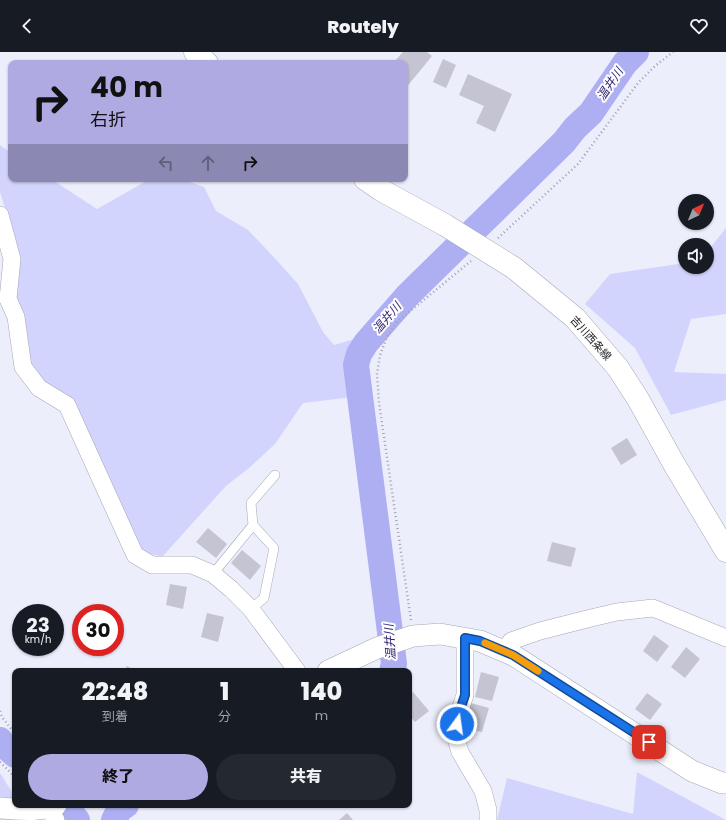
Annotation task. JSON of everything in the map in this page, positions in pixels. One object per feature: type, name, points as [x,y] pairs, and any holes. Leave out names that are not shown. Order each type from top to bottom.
[{"type":"main road","points":[[194,52],[203,60]]},
{"type":"main road","name":"吉川西条線","points":[[369,182],[381,190],[445,224],[514,268],[575,318],[618,368],[638,399],[674,464],[726,551]]},
{"type":"street","points":[[0,215],[12,259],[4,296],[16,317],[23,367],[39,388],[67,405],[135,555],[152,565],[192,565],[213,574],[251,609],[295,668]]},
{"type":"street","points":[[506,651],[511,641],[540,631],[617,612],[653,608],[726,638]]},
{"type":"street","points":[[335,668],[378,648],[410,637],[440,634],[480,641],[513,655],[625,726],[692,771],[722,783],[726,783]]},
{"type":"street","points":[[465,638],[465,695],[459,713],[455,735],[460,752],[483,791],[488,810],[488,820]]},
{"type":"street","points":[[0,808],[53,811]]},
{"type":"lane","points":[[251,609],[264,598],[274,548],[253,525],[251,503],[276,476]]},
{"type":"lane","points":[[213,574],[253,525]]},
{"type":"path","points":[[410,637],[376,374],[380,355],[387,337],[397,322],[481,247],[578,164],[638,82],[673,52]]},
{"type":"path","points":[[0,711],[2,717],[12,730]]},
{"type":"path","points":[[0,762],[12,774]]},
{"type":"shaded area","points":[[0,145],[8,151],[8,182],[56,182],[97,209],[145,182],[190,182],[204,187],[216,211],[248,230],[298,284],[323,332],[334,345],[361,337],[354,360],[353,397],[303,403],[275,444],[249,468],[226,486],[162,557],[138,550],[76,407],[30,374],[13,301],[18,250],[0,192]]},
{"type":"shaded area","points":[[726,228],[726,314],[691,319],[674,372],[726,374],[726,400],[671,415],[635,348],[585,304],[610,274],[678,264],[678,274],[714,274],[714,243]]},
{"type":"shaded area","points":[[637,772],[726,820],[497,820],[507,778],[633,814]]},
{"type":"shaded area","points":[[0,773],[12,792],[12,808],[20,808],[23,810],[15,820],[0,820]]},
{"type":"building","points":[[403,52],[427,52],[432,56],[408,85],[408,60],[396,60]]},
{"type":"building","points":[[443,59],[456,65],[446,88],[433,82]]},
{"type":"building","points":[[468,74],[512,94],[495,132],[476,123],[484,106],[459,95]]},
{"type":"building","points":[[627,438],[637,455],[621,465],[611,448]]},
{"type":"building","points":[[208,528],[227,544],[216,558],[196,542]]},
{"type":"building","points":[[552,542],[576,548],[571,567],[547,561]]},
{"type":"building","points":[[242,550],[261,566],[250,580],[231,563]]},
{"type":"building","points":[[170,584],[187,587],[183,609],[166,605]]},
{"type":"building","points":[[207,613],[224,617],[218,642],[201,637]]},
{"type":"building","points":[[654,635],[669,646],[657,662],[643,651]]},
{"type":"building","points":[[686,647],[700,659],[685,678],[671,667]]},
{"type":"building","points":[[481,672],[499,677],[492,701],[475,697]]},
{"type":"building","points":[[413,692],[429,711],[415,722],[412,718]]},
{"type":"building","points":[[647,693],[662,704],[650,720],[635,709]]},
{"type":"building","points":[[471,703],[489,708],[482,732],[465,728]]},
{"type":"building","points":[[347,813],[353,820],[339,820]]},
{"type":"waterway","name":"温井川","points":[[393,668],[394,664],[356,365],[359,354],[366,343],[407,296],[564,142],[575,128],[591,113],[625,63],[636,52]]},
{"type":"waterway","points":[[0,740],[12,752]]},
{"type":"waterway","points":[[67,808],[77,820]]},
{"type":"waterway","name":"温井川","points":[[114,820],[119,810],[122,808]]},
{"type":"slow traffic","points":[[485,643],[506,651],[538,671]]},
{"type":"route","points":[[457,724],[465,695],[465,638],[480,641],[506,651],[649,742]]}]
